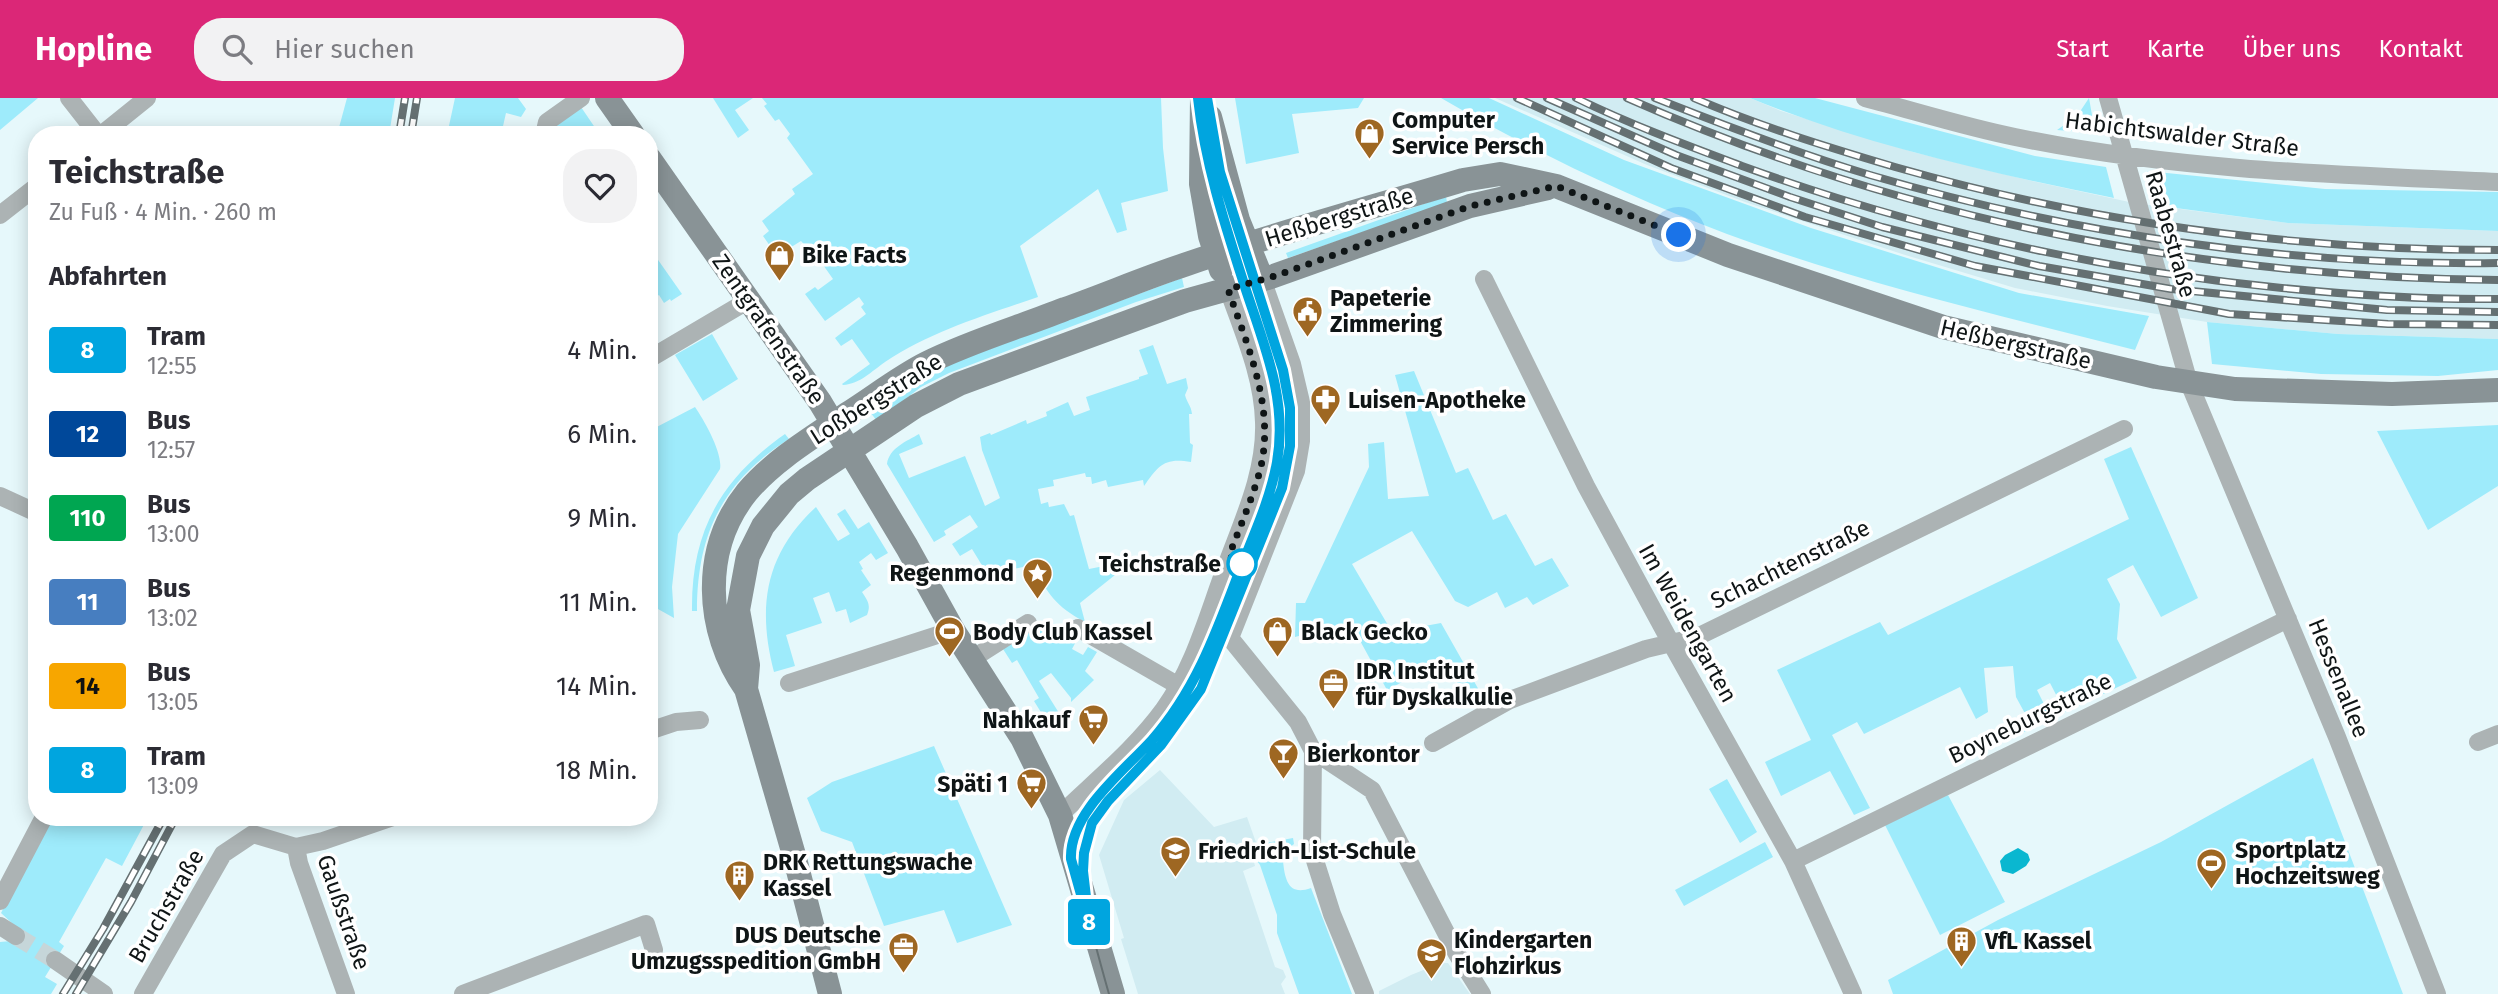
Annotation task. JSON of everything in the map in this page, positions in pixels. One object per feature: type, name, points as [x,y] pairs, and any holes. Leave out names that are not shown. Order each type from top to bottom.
[{"type":"main road","points":[[607,98],[627,126]]},
{"type":"main road","points":[[1203,98],[1224,174],[1262,279]]},
{"type":"main road","points":[[1203,98],[1201,184],[1207,221],[1228,289]]},
{"type":"main road","name":"Zentgrafenstraße","points":[[658,171],[811,387],[907,547],[953,630],[1022,738],[1060,815],[1112,994]]},
{"type":"main road","name":"Heßbergstraße","points":[[1216,255],[1463,180],[1500,174],[1556,186],[1728,255],[1942,327],[2189,383],[2235,389],[2392,394],[2498,390]]},
{"type":"main road","points":[[1463,180],[1471,206]]},
{"type":"main road","name":"Heßbergstraße","points":[[1262,279],[1471,206],[1556,186]]},
{"type":"main road","name":"Loßbergstraße","points":[[830,994],[794,855],[746,689],[734,672],[720,639],[714,611],[713,581],[718,553],[737,507],[748,491],[788,455],[926,363],[1216,255]]},
{"type":"main road","name":"Loßbergstraße","points":[[746,689],[748,665],[738,610],[742,578],[748,556],[763,526],[789,494],[916,405],[958,384],[1185,301],[1262,279]]},
{"type":"street","points":[[69,98],[92,126]]},
{"type":"street","points":[[111,126],[147,98]]},
{"type":"street","points":[[546,126],[547,122],[581,98]]},
{"type":"street","name":"Habichtswalder Straße","points":[[1865,98],[2014,137],[2123,154],[2261,170],[2498,182]]},
{"type":"street","name":"Raabestraße","points":[[2108,98],[2189,383]]},
{"type":"street","points":[[0,215],[28,193]]},
{"type":"street","points":[[1230,638],[1296,471],[1301,441],[1301,402],[1292,364],[1262,279]]},
{"type":"street","name":"Im Weidengarten","points":[[1484,279],[1586,486],[1793,861],[1853,991]]},
{"type":"street","points":[[1060,815],[1132,747],[1179,686],[1196,654],[1260,472],[1265,423],[1261,393],[1254,363],[1228,289]]},
{"type":"street","points":[[658,354],[749,300]]},
{"type":"street","name":"Hessenallee","points":[[2189,383],[2288,619],[2437,994]]},
{"type":"street","name":"Schachtenstraße","points":[[1433,743],[1510,700],[1646,649],[1697,637],[2124,429]]},
{"type":"street","points":[[0,496],[28,509]]},
{"type":"street","name":"Boyneburgstraße","points":[[1793,861],[2288,619]]},
{"type":"street","points":[[972,659],[1028,623]]},
{"type":"street","points":[[1078,628],[1179,686]]},
{"type":"street","points":[[1205,628],[1230,638],[1298,722],[1313,751],[1312,851],[1322,885],[1365,994]]},
{"type":"street","points":[[789,683],[953,630]]},
{"type":"street","points":[[658,728],[676,722],[701,720]]},
{"type":"street","points":[[2479,742],[2498,734]]},
{"type":"street","points":[[1313,751],[1372,790],[1457,954],[1482,994]]},
{"type":"street","points":[[0,901],[39,826]]},
{"type":"street","points":[[296,847],[367,826]]},
{"type":"street","name":"Bruchstraße","points":[[143,994],[223,854],[253,834],[296,847]]},
{"type":"street","name":"Gaußstraße","points":[[296,847],[299,863],[346,994]]},
{"type":"street","points":[[463,994],[646,924],[653,950]]},
{"type":"street","points":[[0,926],[16,936]]},
{"type":"street","points":[[55,960],[104,994]]},
{"type":"shaded area","points":[[0,98],[38,98],[0,130]]},
{"type":"shaded area","points":[[347,98],[395,98],[390,126],[339,126]]},
{"type":"shaded area","points":[[455,98],[518,98],[526,109],[521,117],[506,113],[503,126],[449,126]]},
{"type":"shaded area","points":[[713,98],[753,98],[735,110],[749,130],[738,138]]},
{"type":"shaded area","points":[[762,98],[1161,98],[1168,191],[1121,203],[1127,230],[1117,233],[1098,189],[1020,246],[1038,297],[921,341],[860,380],[843,385],[870,364],[852,339],[841,346],[835,338],[866,314],[861,307],[864,304],[859,297],[825,321],[805,294],[815,287],[818,290],[833,279],[821,262],[801,241],[788,249],[785,246],[775,253],[763,236],[769,231],[762,221],[795,194],[792,189],[813,174],[787,138],[790,134],[779,119],[775,121],[764,106],[767,104]]},
{"type":"shaded area","points":[[1235,98],[1364,98],[1358,108],[1292,114],[1299,153],[1246,164]]},
{"type":"shaded area","points":[[1441,98],[1489,98],[1624,160],[1811,228],[2019,293],[2149,316],[2135,350],[1828,268],[1727,234],[1617,189],[1546,155]]},
{"type":"shaded area","points":[[1495,98],[1750,98],[1781,111],[1913,152],[2134,203],[2288,223],[2498,231],[2498,339],[2338,334],[2207,322],[2015,288],[1745,202],[1647,165]]},
{"type":"shaded area","points":[[1750,98],[1815,98],[2035,156],[2106,167],[2114,198],[1930,157],[1839,130]]},
{"type":"shaded area","points":[[2089,98],[2092,115],[2087,125],[2070,131],[2057,130],[2077,116]]},
{"type":"shaded area","points":[[581,107],[594,126],[555,126]]},
{"type":"shaded area","points":[[2147,171],[2325,189],[2498,192],[2498,231],[2288,223],[2161,206]]},
{"type":"shaded area","points":[[1446,196],[1447,203],[1288,258],[1286,253]]},
{"type":"shaded area","points":[[658,260],[682,294],[664,303],[659,295]]},
{"type":"shaded area","points":[[1182,278],[1184,287],[1136,302],[949,373],[921,387],[877,421],[870,412],[907,386],[946,365]]},
{"type":"shaded area","points":[[2207,322],[2338,334],[2498,339],[2498,370],[2438,376],[2321,374],[2212,364]]},
{"type":"shaded area","points":[[712,334],[738,379],[703,401],[675,355]]},
{"type":"shaded area","points":[[1153,345],[1167,384],[1186,378],[1188,388],[1185,395],[1192,414],[1189,414],[1190,443],[1193,445],[1191,462],[1168,462],[1153,473],[1144,486],[1143,480],[1108,487],[1106,480],[1092,484],[1091,477],[1086,477],[1085,473],[1053,480],[1054,486],[1038,489],[1041,504],[1048,502],[1049,507],[1064,504],[1070,516],[1074,515],[1089,569],[1104,566],[1106,574],[1120,571],[1080,603],[1085,622],[1066,611],[1054,599],[1032,565],[1004,571],[991,580],[972,549],[960,556],[952,544],[978,527],[970,515],[944,531],[946,535],[934,542],[887,464],[895,449],[919,434],[923,444],[899,454],[909,478],[965,456],[985,506],[1000,498],[982,450],[980,437],[1026,420],[1027,424],[1047,416],[1046,412],[1068,402],[1074,416],[1090,410],[1086,397],[1148,374],[1139,350]]},
{"type":"shaded area","points":[[1414,371],[1456,473],[1468,468],[1493,520],[1506,514],[1535,566],[1552,558],[1569,586],[1533,605],[1527,597],[1505,608],[1497,592],[1468,607],[1455,601],[1412,531],[1352,564],[1392,632],[1441,623],[1484,699],[1471,706],[1444,660],[1387,690],[1352,626],[1321,640],[1317,631],[1295,637],[1296,603],[1305,603],[1369,467],[1368,444],[1384,442],[1388,499],[1429,496],[1395,375]]},
{"type":"shaded area","points":[[695,407],[708,428],[720,462],[720,469],[678,534],[672,587],[674,618],[658,609],[658,426]]},
{"type":"shaded area","points":[[2498,425],[2498,486],[2428,530],[2377,431]]},
{"type":"shaded area","points":[[785,434],[789,439],[747,473],[718,512],[702,557],[697,611],[692,611],[697,556],[714,509],[743,469]]},
{"type":"shaded area","points":[[2131,447],[2198,598],[2161,617],[2133,565],[2107,579],[2120,604],[2117,639],[2137,678],[2065,712],[2050,683],[2037,690],[2051,718],[2008,740],[2004,732],[2028,719],[2016,697],[2013,666],[1984,668],[1988,712],[1976,719],[1960,687],[1864,734],[1857,722],[1832,735],[1870,808],[1854,815],[1830,771],[1781,796],[1765,762],[1811,740],[1777,670],[1880,622],[1888,635],[2129,519],[2104,459]]},
{"type":"shaded area","points":[[816,507],[838,541],[850,534],[837,514],[845,509],[858,529],[869,522],[888,553],[876,560],[871,553],[859,562],[871,585],[862,592],[868,603],[867,615],[850,623],[846,609],[836,612],[829,592],[813,598],[822,623],[786,635],[795,666],[774,672],[766,625],[770,583],[786,543]]},
{"type":"shaded area","points":[[1039,625],[1065,625],[1080,634],[1072,649],[1083,655],[1088,647],[1097,652],[1085,671],[1094,680],[1071,702],[1071,698],[1051,673],[1039,681],[1059,713],[1047,722],[1034,701],[1039,698],[1017,660],[1012,663],[1003,649],[1021,642],[1019,638]]},
{"type":"shaded area","points":[[934,746],[1012,925],[957,943],[944,910],[884,926],[852,842],[821,831],[807,798],[832,782]]},
{"type":"shaded area","name":"Sportplatz Hochzeitsweg","points":[[2313,758],[2403,994],[1893,994],[1888,980],[1998,920],[2161,842]]},
{"type":"shaded area","name":"Friedrich-List-Schule","points":[[1160,770],[1214,827],[1247,817],[1259,851],[1252,854],[1255,866],[1243,871],[1275,967],[1283,970],[1286,977],[1281,984],[1285,994],[1138,994],[1099,855],[1124,800]]},
{"type":"shaded area","points":[[1727,779],[1757,832],[1740,843],[1709,789]]},
{"type":"shaded area","points":[[1948,795],[2005,902],[1940,935],[1885,825]]},
{"type":"shaded area","points":[[46,826],[143,826],[122,866],[106,858],[59,942],[64,946],[45,977],[57,984],[51,994],[0,994],[0,942],[11,941],[15,926],[1,913]]},
{"type":"shaded area","points":[[1293,838],[1294,844],[1286,850],[1288,857],[1283,861],[1285,875],[1293,888],[1311,888],[1352,994],[1299,994],[1277,933],[1277,915],[1260,865],[1252,854],[1258,851],[1255,845]]},
{"type":"shaded area","points":[[1765,842],[1773,857],[1684,906],[1675,890]]},
{"type":"shaded area","points":[[2018,848],[2028,854],[2030,860],[2026,866],[2013,874],[2002,871],[2000,861]]},
{"type":"shaded area","name":"Kindergarten Flohzirkus","points":[[1441,963],[1448,963],[1470,994],[1379,994],[1379,991],[1411,975]]},
{"type":"tunnel","points":[[16,936],[55,960]]},
{"type":"tram line","name":"8","points":[[1198,98],[1202,138],[1213,183],[1276,382],[1280,421],[1277,464],[1249,547],[1207,656],[1191,687],[1154,738],[1097,797],[1079,825],[1071,848],[1071,859],[1089,923],[1083,871],[1087,836],[1092,823],[1108,801],[1161,745],[1201,689],[1282,488],[1287,467],[1291,429],[1288,390],[1220,172],[1207,98]]},
{"type":"tram line","points":[[1109,994],[1072,868],[1071,850],[1075,833],[1098,797],[1171,716],[1193,682],[1261,518],[1278,451],[1280,422],[1276,382],[1219,206],[1199,98]]},
{"type":"tram line","points":[[1244,252],[1280,359],[1290,414],[1286,470],[1267,525]]},
{"type":"tram line","points":[[1084,885],[1086,847],[1091,828],[1100,811]]},
{"type":"railway","points":[[400,126],[405,98]]},
{"type":"railway","points":[[412,126],[417,98]]},
{"type":"railway","points":[[1517,98],[1671,168],[1805,217],[1975,266],[2229,314],[2388,324],[2498,325]]},
{"type":"railway","points":[[1547,98],[1676,155],[1790,197],[1882,227],[2039,266],[2171,289],[2387,310],[2498,312]]},
{"type":"railway","points":[[1576,98],[1679,142],[1808,189],[1941,228],[2008,244],[2144,270],[2282,288],[2444,299],[2498,299]]},
{"type":"railway","points":[[1627,98],[1732,141],[1837,177],[1944,208],[2053,234],[2162,253],[2273,267],[2385,276],[2498,280]]},
{"type":"railway","points":[[1655,98],[1762,139],[1870,175],[1946,196],[2102,230],[2260,252],[2340,259],[2498,263]]},
{"type":"railway","points":[[1694,98],[1793,136],[1895,167],[2043,204],[2194,230],[2269,239],[2421,249],[2498,250]]},
{"type":"railway","points":[[63,994],[103,929],[159,826]]},
{"type":"railway","points":[[76,994],[131,902],[171,826]]},
{"type":"place","name":"Computer Service Persch","points":[[1369,160]]},
{"type":"place","name":"Bike Facts","points":[[779,282]]},
{"type":"place","name":"Papeterie Zimmering","points":[[1307,338]]},
{"type":"place","name":"Luisen-Apotheke","points":[[1325,427]]},
{"type":"place","name":"Teichstraße","points":[[1242,564]]},
{"type":"place","name":"Regenmond","points":[[1037,600]]},
{"type":"place","name":"Body Club Kassel","points":[[950,659]]},
{"type":"place","name":"Black Gecko","points":[[1278,659]]},
{"type":"place","name":"IDR Institut für Dyskalkulie","points":[[1333,711]]},
{"type":"place","name":"Nahkauf","points":[[1093,747]]},
{"type":"place","name":"Bierkontor","points":[[1284,781]]},
{"type":"place","name":"Späti 1","points":[[1031,811]]},
{"type":"place","name":"Friedrich-List-Schule","points":[[1175,878]]},
{"type":"place","name":"Sportplatz Hochzeitsweg","points":[[2212,890]]},
{"type":"place","name":"DRK Rettungswache Kassel","points":[[740,902]]},
{"type":"place","name":"VfL Kassel","points":[[1962,968]]},
{"type":"place","name":"DUS Deutsche Umzugsspedition GmbH","points":[[904,975]]},
{"type":"place","name":"Kindergarten Flohzirkus","points":[[1431,980]]},
{"type":"route","points":[[1242,564],[1229,556],[1260,472],[1265,423],[1254,363],[1228,289],[1272,277],[1471,206],[1556,186],[1679,235]]}]
